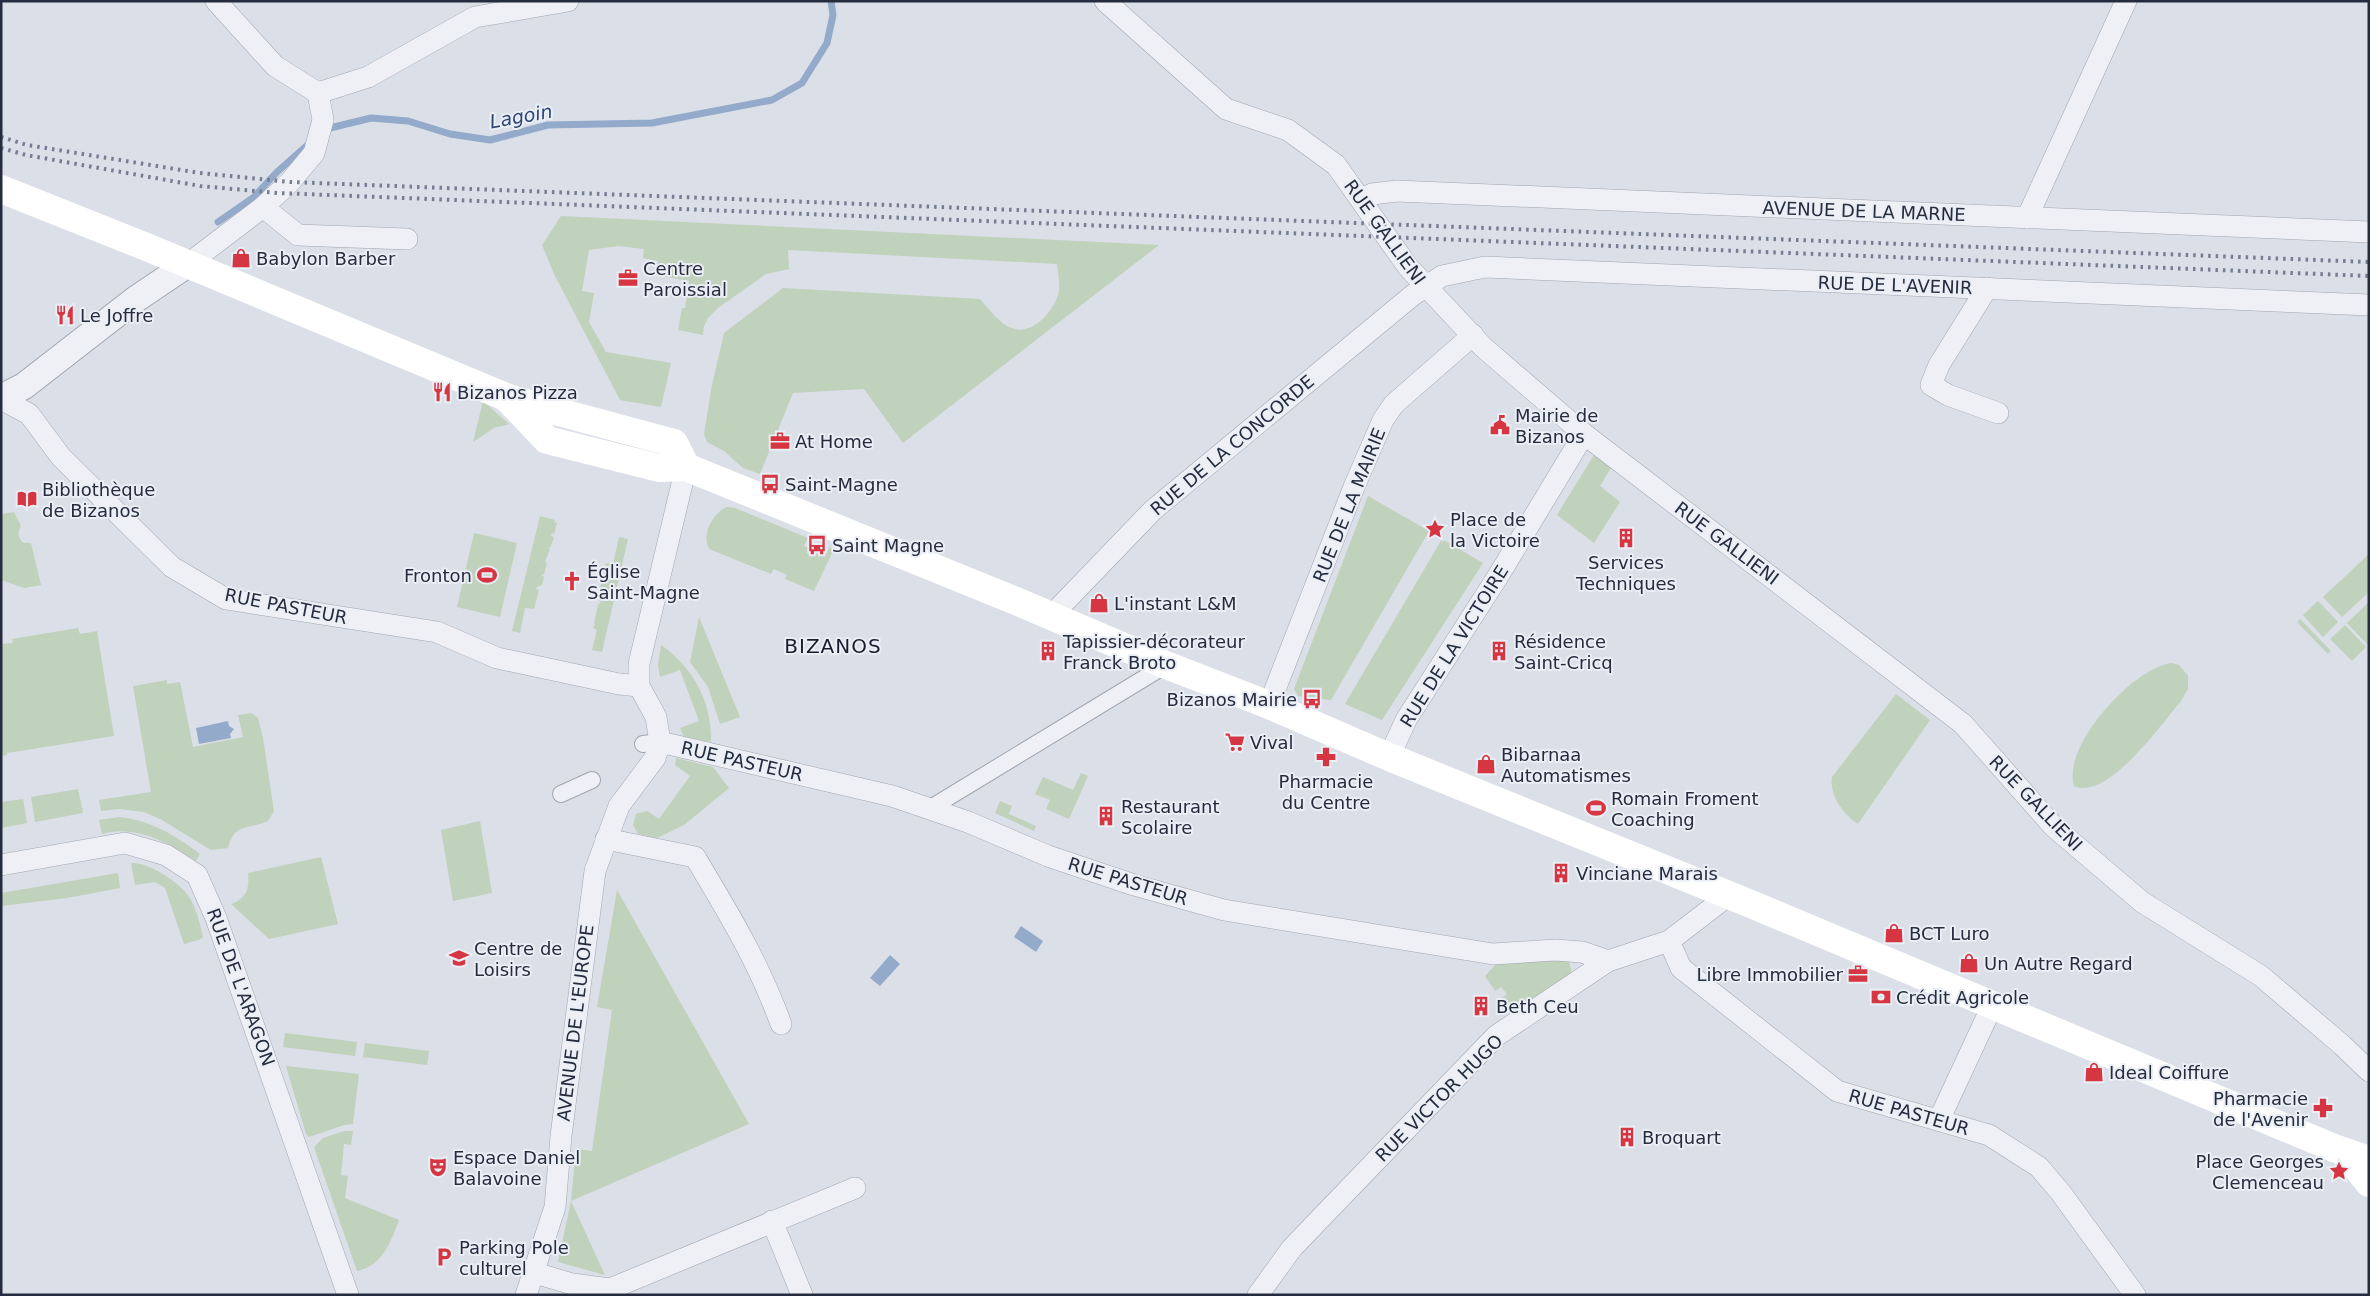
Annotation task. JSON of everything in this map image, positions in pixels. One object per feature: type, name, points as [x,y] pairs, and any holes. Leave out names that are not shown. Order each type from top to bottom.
[{"type":"main road","points":[[1,189],[188,264],[506,397],[547,440],[658,468],[686,467],[1166,665],[1269,705],[1389,758],[1728,895],[2356,1156],[2369,1183]]},
{"type":"street","points":[[1,398],[24,386],[136,299],[188,264],[263,207],[290,182],[314,153],[323,120],[318,93],[276,66],[216,1]]},
{"type":"street","points":[[318,93],[368,77],[478,9],[568,1]]},
{"type":"street","name":"RUE GALLIENI","points":[[1105,1],[1226,109],[1288,130],[1304,140],[1336,166],[1408,267],[1483,347],[1584,434],[1963,724],[2054,827],[2142,902],[2260,976],[2342,1045],[2369,1071]]},
{"type":"street","points":[[2028,218],[2126,1]]},
{"type":"street","name":"AVENUE DE LA MARNE","points":[[1361,199],[1372,194],[1397,191],[2369,232]]},
{"type":"street","points":[[263,207],[298,235],[407,238]]},
{"type":"street","name":"RUE DE L'AVENIR","points":[[1424,286],[1442,276],[1485,267],[2369,305]]},
{"type":"street","name":"RUE DE LA CONCORDE","points":[[1051,616],[1154,510],[1424,286]]},
{"type":"street","points":[[1987,288],[1939,365],[1930,385],[1948,395],[1998,413]]},
{"type":"street","name":"RUE DE LA MAIRIE","points":[[1269,705],[1354,487],[1383,420],[1394,404],[1473,335]]},
{"type":"street","name":"RUE PASTEUR","points":[[1,398],[29,414],[61,457],[172,567],[226,599],[437,632],[497,658],[619,684],[639,686]]},
{"type":"street","name":"RUE DE LA VICTOIRE","points":[[1389,758],[1406,720],[1500,573],[1584,434]]},
{"type":"street","points":[[652,743],[656,717],[639,686],[639,664],[686,467]]},
{"type":"street","points":[[929,809],[1166,665]]},
{"type":"street","name":"RUE PASTEUR","points":[[652,743],[892,796],[968,822],[1048,856],[1117,879],[1224,910],[1493,954],[1555,950],[1582,952],[1608,961]]},
{"type":"street","name":"AVENUE DE L'EUROPE","points":[[526,1295],[554,1207],[594,871],[619,806],[655,758],[652,743]]},
{"type":"street","points":[[561,794],[592,780]]},
{"type":"street","points":[[606,839],[695,856],[766,982],[781,1024]]},
{"type":"street","name":"RUE DE L'ARAGON","points":[[1,865],[125,843],[166,855],[197,875],[229,954],[348,1295]]},
{"type":"street","name":"RUE VICTOR HUGO","points":[[1258,1295],[1292,1248],[1496,1036],[1608,961],[1669,942],[1728,895]]},
{"type":"street","name":"RUE PASTEUR","points":[[1669,942],[1681,968],[1838,1091],[1989,1135],[2039,1167],[2061,1193],[2135,1295]]},
{"type":"street","points":[[1939,1120],[1992,1006]]},
{"type":"street","points":[[534,1273],[572,1284],[610,1289],[855,1188]]},
{"type":"street","points":[[772,1221],[802,1295]]},
{"type":"green space","points":[[561,216],[1159,245],[903,443],[864,389],[793,393],[760,474],[743,468],[724,451],[707,442],[704,434],[712,385],[724,333],[783,288],[980,299],[1005,324],[1015,329],[1023,329],[1037,324],[1054,305],[1059,291],[1057,264],[788,250],[789,269],[766,274],[718,308],[708,318],[704,326],[703,335],[678,330],[682,308],[685,308],[689,281],[656,275],[658,261],[643,258],[644,249],[618,246],[589,250],[582,291],[594,293],[589,322],[606,352],[671,363],[661,407],[620,400],[555,276],[542,245]]},
{"type":"green space","points":[[483,401],[509,424],[494,428],[473,442]]},
{"type":"green space","points":[[1594,455],[1611,468],[1600,486],[1620,502],[1594,543],[1557,515]]},
{"type":"green space","points":[[1368,496],[1429,531],[1331,700],[1298,696],[1294,689]]},
{"type":"green space","points":[[727,507],[735,508],[808,538],[804,546],[825,555],[830,547],[834,549],[814,591],[785,579],[787,575],[774,569],[771,574],[709,549],[706,537],[707,531],[717,514]]},
{"type":"green space","points":[[14,512],[21,526],[20,539],[23,543],[31,543],[41,585],[24,588],[1,580],[1,514]]},
{"type":"green space","points":[[540,516],[555,520],[554,522],[557,523],[554,534],[552,533],[551,536],[554,537],[548,549],[550,549],[545,562],[547,563],[544,574],[541,575],[544,577],[542,585],[536,589],[539,590],[534,609],[525,608],[520,633],[512,631]]},
{"type":"green space","name":"Fronton","points":[[474,533],[517,543],[500,617],[457,607]]},
{"type":"green space","points":[[619,537],[628,539],[602,652],[592,650],[597,630],[593,628],[598,605],[601,602],[597,598],[599,590],[602,588],[600,587],[605,574],[603,573],[606,563],[613,564]]},
{"type":"green space","points":[[1442,539],[1483,563],[1382,720],[1345,704]]},
{"type":"green space","points":[[2369,554],[2369,592],[2342,617],[2323,597]]},
{"type":"green space","points":[[2318,601],[2338,622],[2323,637],[2303,615]]},
{"type":"green space","points":[[2369,602],[2369,645],[2368,645],[2347,623]]},
{"type":"green space","points":[[699,617],[740,717],[720,724],[708,687],[690,662]]},
{"type":"green space","points":[[2300,619],[2331,651],[2328,654],[2297,622]]},
{"type":"green space","points":[[2345,625],[2366,647],[2352,661],[2330,639]]},
{"type":"green space","points":[[78,628],[80,634],[97,631],[114,736],[7,753],[7,755],[1,756],[1,644],[13,643],[12,639]]},
{"type":"green space","points":[[661,645],[682,664],[698,687],[708,713],[711,742],[684,737],[680,728],[699,721],[680,670],[660,677],[658,665]]},
{"type":"green space","points":[[2172,663],[2179,665],[2188,676],[2188,689],[2181,701],[2133,758],[2117,772],[2102,783],[2087,788],[2074,786],[2073,769],[2079,750],[2090,730],[2104,711],[2139,678],[2156,668]]},
{"type":"green space","points":[[167,680],[167,684],[180,682],[193,747],[243,737],[238,715],[251,713],[258,718],[263,738],[274,811],[268,821],[238,830],[234,834],[228,848],[211,850],[160,819],[144,812],[119,809],[101,811],[99,800],[151,792],[133,686]]},
{"type":"green space","points":[[1896,694],[1930,720],[1858,824],[1838,804],[1833,790],[1832,777]]},
{"type":"green space","points":[[676,758],[713,767],[729,788],[684,825],[657,838],[638,834],[633,825],[636,814],[647,811],[659,819],[690,776],[675,765]]},
{"type":"green space","points":[[1081,773],[1088,776],[1069,819],[1046,809],[1050,800],[1035,794],[1043,777],[1073,790]]},
{"type":"green space","points":[[78,789],[83,813],[35,822],[31,797]]},
{"type":"green space","points":[[23,799],[27,823],[1,828],[1,802]]},
{"type":"green space","points":[[1000,801],[1012,806],[1009,814],[1036,826],[1034,831],[995,813]]},
{"type":"green space","points":[[119,817],[152,825],[200,854],[196,861],[163,842],[139,833],[127,831],[102,834],[99,820]]},
{"type":"green space","points":[[480,821],[492,893],[453,901],[441,830]]},
{"type":"green space","points":[[321,857],[338,924],[269,939],[231,904],[240,899],[246,892],[248,873]]},
{"type":"green space","points":[[131,863],[138,863],[155,870],[181,887],[193,904],[203,937],[201,939],[184,944],[165,888],[155,882],[135,885]]},
{"type":"green space","points":[[118,873],[120,888],[67,898],[1,906],[1,893]]},
{"type":"green space","points":[[617,890],[749,1124],[571,1201],[576,1149],[592,1151],[612,1010],[597,1007]]},
{"type":"green space","points":[[1568,957],[1572,974],[1511,1013],[1501,999],[1507,994],[1501,987],[1495,991],[1485,976],[1498,962]]},
{"type":"green space","points":[[285,1033],[357,1042],[355,1056],[283,1047]]},
{"type":"green space","points":[[365,1043],[429,1051],[427,1065],[363,1057]]},
{"type":"green space","points":[[286,1066],[359,1074],[353,1124],[344,1125],[309,1137],[306,1134]]},
{"type":"green space","points":[[344,1131],[353,1131],[351,1145],[344,1144],[341,1175],[348,1176],[345,1198],[399,1220],[393,1237],[384,1252],[373,1264],[357,1271],[314,1147],[323,1138]]},
{"type":"green space","points":[[571,1201],[605,1275],[558,1262]]},
{"type":"water","points":[[228,721],[229,726],[234,729],[230,734],[231,738],[199,744],[196,728]]},
{"type":"water","points":[[1021,926],[1043,941],[1036,952],[1014,937]]},
{"type":"water","points":[[890,955],[900,964],[880,986],[870,978]]},
{"type":"waterway","name":"Lagoin","points":[[325,132],[330,128],[371,118],[408,121],[450,134],[490,140],[548,125],[652,123],[772,100],[802,83],[827,43],[833,15],[831,1]]},
{"type":"waterway","name":"Lagoin","points":[[218,222],[254,197],[277,172],[312,141]]},
{"type":"railway","points":[[1,137],[27,145],[200,173],[290,182],[2369,262]]},
{"type":"railway","points":[[1,148],[26,155],[200,186],[278,193],[2369,276]]},
{"type":"place","name":"Babylon Barber","points":[[241,258]]},
{"type":"place","name":"Centre Paroissial","points":[[628,278]]},
{"type":"place","name":"Le Joffre","points":[[65,315]]},
{"type":"place","name":"Bizanos Pizza","points":[[442,392]]},
{"type":"place","name":"Mairie de Bizanos","points":[[1500,425]]},
{"type":"place","name":"At Home","points":[[780,441]]},
{"type":"place","name":"Saint-Magne","points":[[770,484]]},
{"type":"place","name":"Bibliothèque de Bizanos","points":[[27,499]]},
{"type":"place","name":"Place de la Victoire","points":[[1435,529]]},
{"type":"place","name":"Services Techniques","points":[[1626,538]]},
{"type":"place","name":"Saint Magne","points":[[817,545]]},
{"type":"place","name":"Fronton","points":[[487,575]]},
{"type":"place","name":"Église Saint-Magne","points":[[572,581]]},
{"type":"place","name":"L'instant L&M","points":[[1099,603]]},
{"type":"place","name":"Tapissier-décorateur Franck Broto","points":[[1048,651]]},
{"type":"place","name":"Résidence Saint-Cricq","points":[[1499,651]]},
{"type":"place","name":"Bizanos Mairie","points":[[1312,699]]},
{"type":"place","name":"Vival","points":[[1235,742]]},
{"type":"place","name":"Pharmacie du Centre","points":[[1326,757]]},
{"type":"place","name":"Bibarnaa Automatismes","points":[[1486,764]]},
{"type":"place","name":"Romain Froment Coaching","points":[[1596,808]]},
{"type":"place","name":"Restaurant Scolaire","points":[[1106,816]]},
{"type":"place","name":"Vinciane Marais","points":[[1561,873]]},
{"type":"place","name":"BCT Luro","points":[[1894,933]]},
{"type":"place","name":"Centre de Loisirs","points":[[459,958]]},
{"type":"place","name":"Un Autre Regard","points":[[1969,963]]},
{"type":"place","name":"Libre Immobilier","points":[[1858,974]]},
{"type":"place","name":"Crédit Agricole","points":[[1881,997]]},
{"type":"place","name":"Beth Ceu","points":[[1481,1006]]},
{"type":"place","name":"Ideal Coiffure","points":[[2094,1072]]},
{"type":"place","name":"Pharmacie de l'Avenir","points":[[2323,1108]]},
{"type":"place","name":"Broquart","points":[[1627,1137]]},
{"type":"place","name":"Espace Daniel Balavoine","points":[[438,1167]]},
{"type":"place","name":"Place Georges Clemenceau","points":[[2339,1171]]},
{"type":"place","name":"Parking Pole culturel","points":[[444,1257]]},
{"type":"district","name":"BIZANOS","points":[[833,646]]}]
